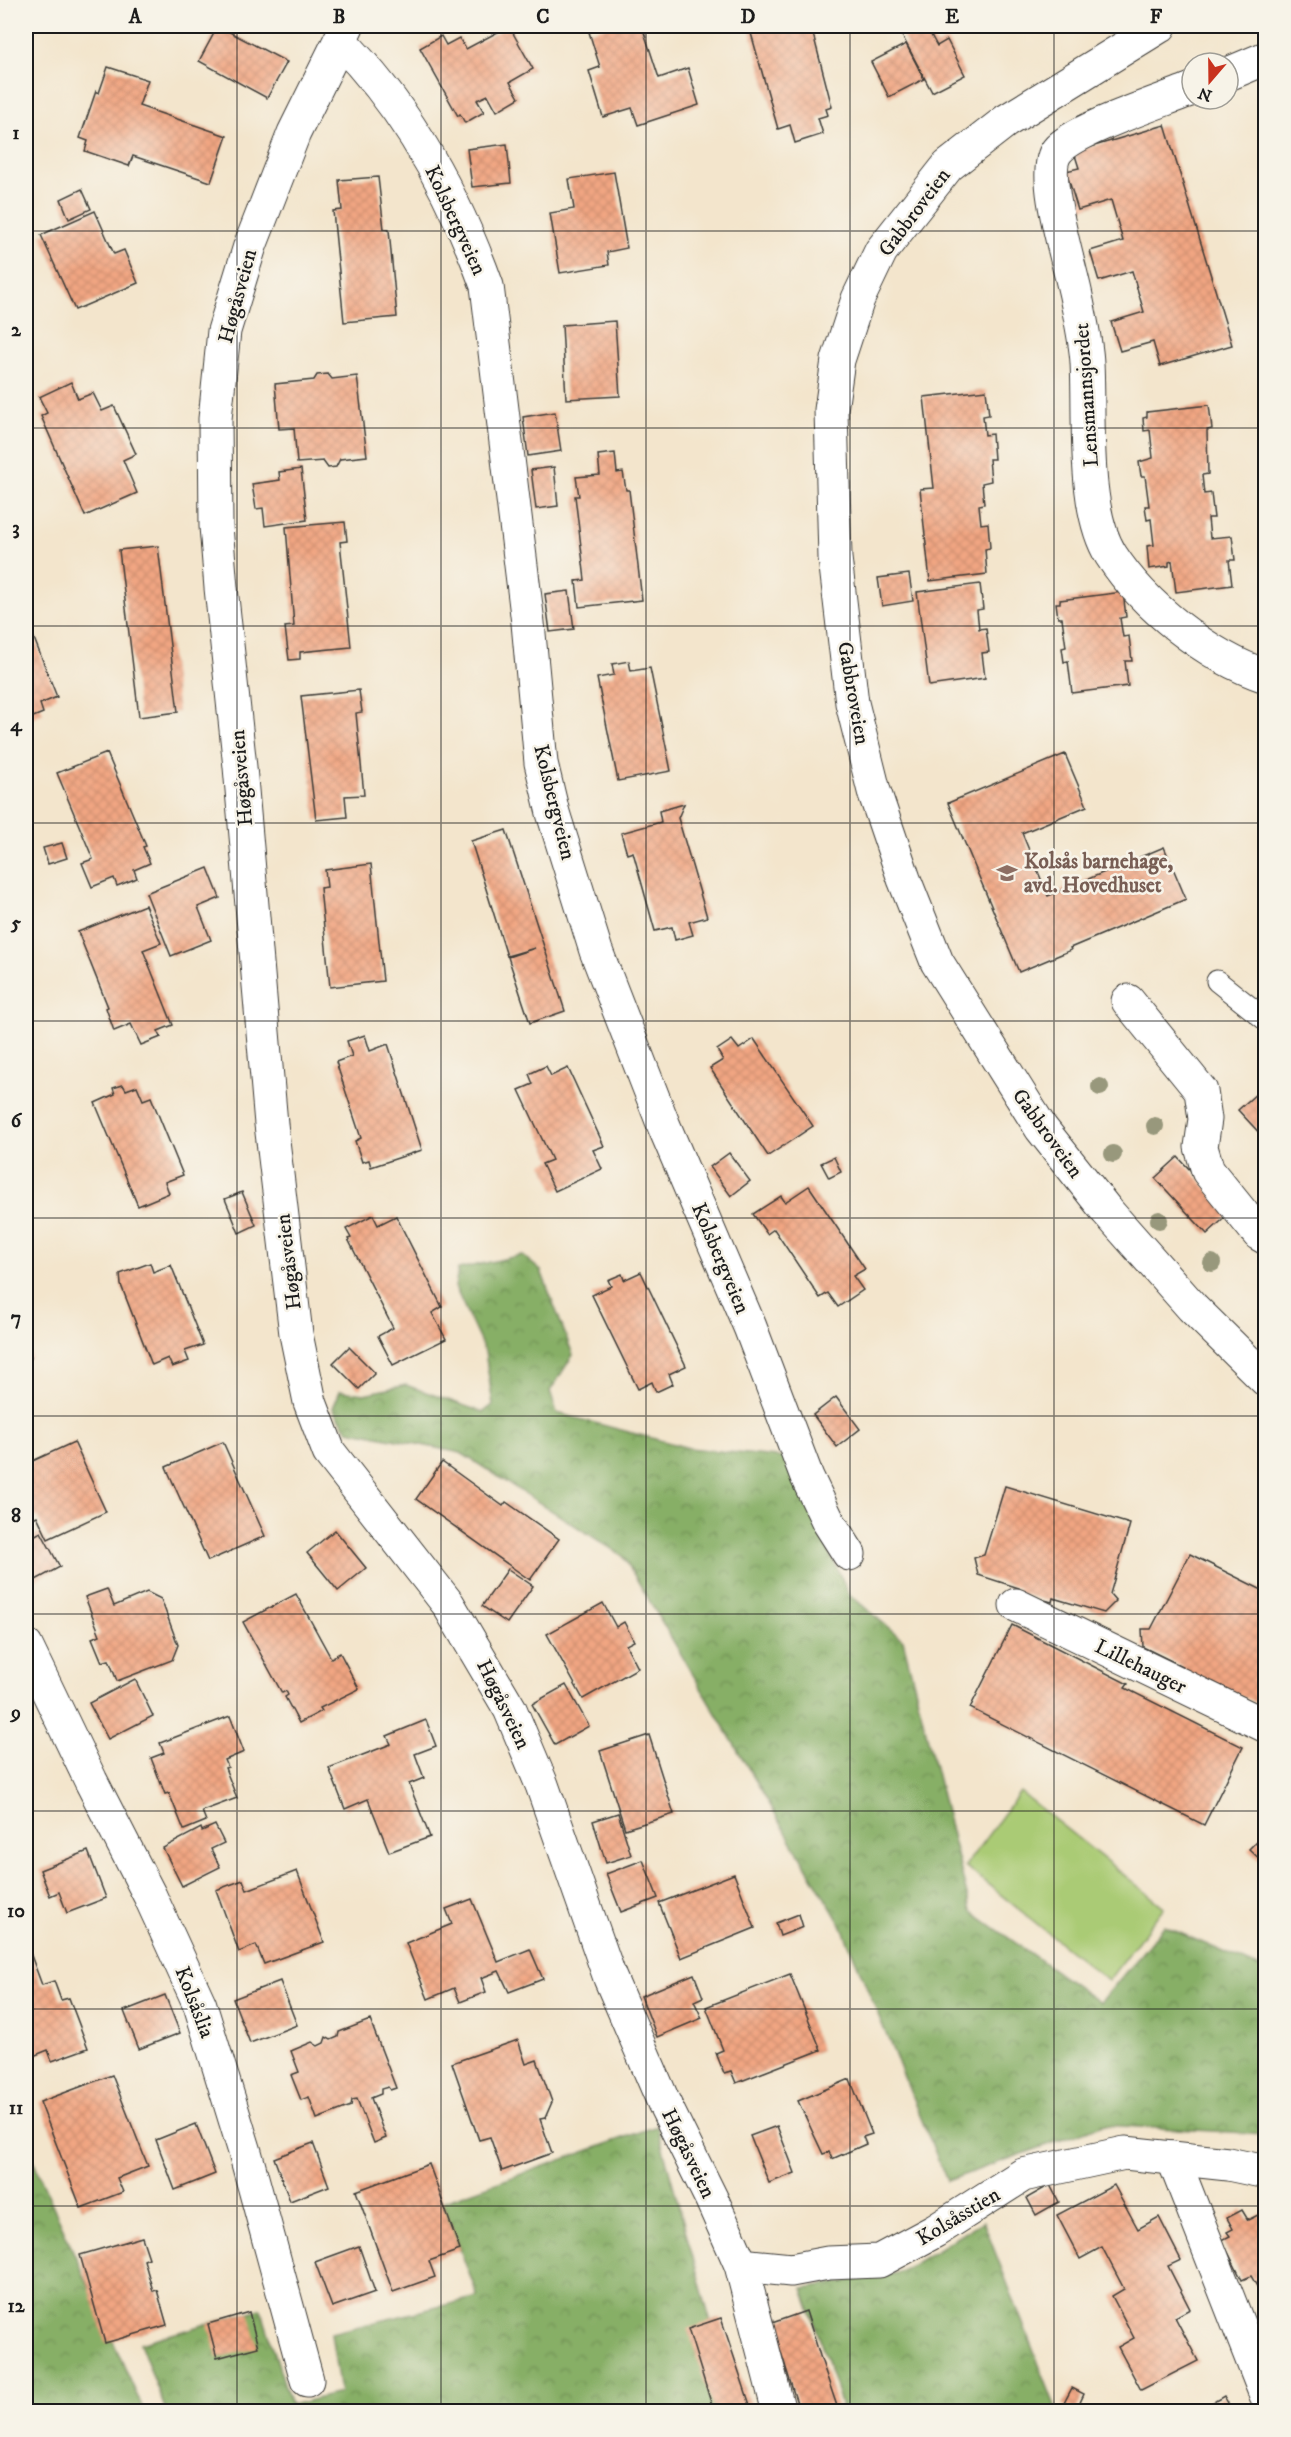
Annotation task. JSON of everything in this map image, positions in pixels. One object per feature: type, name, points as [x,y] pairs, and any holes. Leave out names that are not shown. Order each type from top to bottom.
[{"type":"street","name":"Gabbroveien","points":[[1160,26],[1006,121],[948,166],[881,251],[858,299],[838,360],[831,410],[835,558],[852,703],[874,791],[904,879],[937,962],[1041,1128],[1107,1211],[1192,1307],[1266,1380]]},
{"type":"street","name":"Kolsbergveien","points":[[343,33],[444,184],[470,239],[487,286],[527,611],[541,763],[553,813],[596,951],[660,1116],[750,1327],[807,1477],[828,1521],[849,1554]]},
{"type":"street","name":"Høgåsveien","points":[[343,33],[294,133],[250,246],[224,331],[215,419],[216,526],[221,588],[239,755],[271,1124],[296,1334],[310,1402],[329,1452],[448,1604],[510,1709],[542,1785],[610,1978],[664,2103],[741,2265],[779,2412]]},
{"type":"street","points":[[1240,69],[1266,58]]},
{"type":"street","name":"Lensmannsjordet","points":[[1180,94],[1079,132],[1056,152],[1051,179],[1077,298],[1087,361],[1089,448],[1096,516],[1110,554],[1158,609],[1211,651],[1266,676]]},
{"type":"street","points":[[1128,1001],[1164,1049],[1201,1091],[1205,1119],[1201,1147],[1208,1171],[1259,1234],[1266,1238]]},
{"type":"street","name":"Lillehauger","points":[[1016,1605],[1266,1726]]},
{"type":"street","name":"Kolsåslia","points":[[26,1646],[90,1781],[150,1896],[200,2006],[245,2152],[307,2380]]},
{"type":"street","name":"Kolsåsstien","points":[[741,2265],[792,2270],[828,2263],[879,2261],[935,2231],[1023,2175],[1125,2153],[1266,2172]]},
{"type":"street","points":[[1173,2158],[1266,2395]]},
{"type":"lane","points":[[1217,981],[1266,1020]]},
{"type":"green space","points":[[522,1255],[541,1271],[573,1355],[550,1391],[557,1413],[689,1448],[785,1458],[849,1594],[903,1640],[971,1911],[1100,2003],[1164,1926],[1265,1970],[1265,2134],[1103,2125],[947,2181],[841,1925],[623,1556],[461,1453],[348,1430],[333,1408],[340,1391],[364,1394],[406,1385],[482,1412],[493,1405],[485,1352],[455,1287],[458,1269]]},
{"type":"green space","points":[[1020,1792],[1164,1907],[1108,1981],[965,1866]]},
{"type":"green space","points":[[657,2126],[735,2411],[166,2411],[140,2343],[261,2309],[291,2405],[340,2393],[331,2333],[478,2297],[442,2202]]},
{"type":"green space","points":[[26,2145],[144,2411],[26,2411]]},
{"type":"green space","points":[[983,2221],[1057,2411],[826,2411],[842,2406],[803,2288],[899,2273]]},
{"type":"building","points":[[218,26],[287,62],[267,98],[199,61]]},
{"type":"building","points":[[509,26],[533,69],[510,82],[519,98],[497,111],[488,95],[477,100],[484,112],[465,123],[460,114],[458,116],[420,48],[441,36],[446,45],[459,38],[466,49]]},
{"type":"building","points":[[608,26],[642,26],[659,78],[688,68],[699,105],[638,125],[632,108],[603,117],[589,71],[600,67],[589,32]]},
{"type":"building","points":[[749,26],[811,26],[832,107],[826,109],[828,115],[818,118],[823,134],[795,143],[790,125],[778,129]]},
{"type":"building","points":[[897,26],[926,26],[937,46],[947,40],[965,75],[932,92]]},
{"type":"building","points":[[906,44],[924,79],[889,97],[871,62]]},
{"type":"building","points":[[108,67],[148,80],[139,106],[227,136],[211,182],[133,156],[129,166],[85,151],[88,141],[80,138],[96,91],[99,93]]},
{"type":"building","points":[[1165,125],[1232,345],[1160,366],[1153,342],[1120,351],[1111,322],[1144,312],[1132,271],[1099,281],[1090,251],[1123,241],[1111,200],[1078,210],[1066,171],[1079,168],[1074,152]]},
{"type":"building","points":[[507,144],[511,183],[472,187],[467,149]]},
{"type":"building","points":[[614,172],[627,248],[607,252],[609,265],[560,273],[550,213],[574,209],[569,179]]},
{"type":"building","points":[[378,177],[384,229],[389,230],[397,317],[344,322],[333,211],[342,210],[339,180]]},
{"type":"building","points":[[82,189],[91,209],[69,219],[61,199]]},
{"type":"building","points":[[95,211],[114,254],[124,250],[138,283],[75,310],[41,235]]},
{"type":"building","points":[[615,321],[620,396],[566,399],[562,325]]},
{"type":"building","points":[[328,374],[332,379],[357,376],[367,456],[340,459],[336,467],[328,468],[323,461],[297,463],[294,428],[279,429],[275,384],[314,380],[317,375]]},
{"type":"building","points":[[71,382],[78,399],[93,393],[102,411],[114,406],[136,454],[123,460],[137,493],[85,516],[41,416],[47,413],[39,397]]},
{"type":"building","points":[[986,390],[989,415],[983,416],[985,435],[992,434],[994,459],[989,459],[991,481],[982,483],[984,504],[979,505],[981,524],[988,523],[990,548],[985,549],[987,574],[930,581],[920,489],[934,488],[924,397]]},
{"type":"building","points":[[1209,405],[1212,429],[1207,430],[1208,474],[1202,475],[1204,494],[1211,493],[1214,518],[1208,518],[1210,538],[1232,536],[1235,560],[1229,560],[1232,585],[1176,592],[1172,561],[1169,562],[1169,566],[1149,569],[1147,546],[1154,545],[1151,519],[1147,520],[1145,506],[1149,506],[1145,476],[1141,476],[1139,462],[1153,458],[1150,430],[1144,431],[1143,418],[1147,417],[1147,412]]},
{"type":"building","points":[[555,412],[561,451],[528,456],[523,417]]},
{"type":"building","points":[[615,453],[617,473],[623,472],[626,490],[629,490],[642,600],[579,607],[576,581],[585,580],[575,496],[579,496],[576,477],[600,475],[598,455]]},
{"type":"building","points":[[554,467],[558,506],[536,509],[531,470]]},
{"type":"building","points":[[301,469],[307,520],[265,526],[263,508],[256,509],[252,484],[280,480],[279,472]]},
{"type":"building","points":[[345,522],[347,541],[340,542],[351,647],[300,652],[300,659],[289,660],[285,627],[294,626],[286,527]]},
{"type":"building","points":[[158,546],[178,712],[139,717],[119,550]]},
{"type":"building","points":[[909,574],[913,601],[882,606],[878,578]]},
{"type":"building","points":[[980,584],[983,609],[977,610],[979,629],[986,628],[989,652],[982,653],[985,678],[929,686],[917,592]]},
{"type":"building","points":[[569,591],[574,629],[550,632],[545,594]]},
{"type":"building","points":[[1123,592],[1126,617],[1120,618],[1123,637],[1129,636],[1132,661],[1125,661],[1128,686],[1072,693],[1068,661],[1064,662],[1062,648],[1066,647],[1062,618],[1058,618],[1056,603],[1060,603],[1060,600]]},
{"type":"building","points":[[26,618],[57,697],[40,704],[43,713],[26,720]]},
{"type":"building","points":[[629,661],[631,671],[650,668],[671,771],[618,781],[597,678],[614,675],[612,664]]},
{"type":"building","points":[[359,690],[362,712],[356,713],[364,795],[345,796],[347,817],[316,820],[301,696]]},
{"type":"building","points":[[107,753],[146,846],[143,847],[150,863],[134,870],[137,878],[117,886],[114,878],[92,887],[82,863],[93,859],[57,773]]},
{"type":"building","points":[[1065,754],[1087,806],[1022,833],[1048,896],[1164,847],[1186,899],[1019,972],[948,803]]},
{"type":"building","points":[[684,804],[678,818],[707,917],[689,922],[693,935],[675,940],[672,927],[655,931],[633,852],[627,854],[621,833],[661,822],[659,811]]},
{"type":"building","points":[[506,830],[565,1011],[530,1023],[508,957],[535,948],[507,956],[471,841]]},
{"type":"building","points":[[62,843],[67,858],[48,864],[43,848]]},
{"type":"building","points":[[371,864],[383,981],[330,987],[320,888],[327,887],[325,870]]},
{"type":"building","points":[[208,868],[220,898],[198,907],[211,940],[171,956],[146,893]]},
{"type":"building","points":[[145,905],[161,943],[143,950],[173,1025],[158,1031],[161,1037],[141,1045],[131,1024],[114,1031],[106,1008],[108,1007],[78,932]]},
{"type":"building","points":[[365,1035],[370,1051],[388,1044],[422,1150],[371,1167],[369,1160],[362,1162],[355,1141],[361,1138],[336,1062],[352,1056],[347,1041]]},
{"type":"building","points":[[754,1039],[813,1126],[768,1156],[710,1068],[723,1060],[717,1050],[732,1040],[739,1049]]},
{"type":"building","points":[[546,1066],[551,1076],[568,1068],[604,1146],[593,1150],[602,1169],[555,1191],[542,1164],[552,1160],[519,1090],[533,1084],[529,1074]]},
{"type":"building","points":[[123,1085],[126,1090],[137,1086],[143,1100],[151,1097],[183,1175],[165,1182],[169,1193],[138,1206],[95,1103],[115,1094],[113,1088]]},
{"type":"building","points":[[1266,1085],[1266,1140],[1238,1110]]},
{"type":"building","points":[[729,1153],[750,1181],[731,1196],[710,1167]]},
{"type":"building","points":[[834,1157],[841,1172],[829,1178],[821,1163]]},
{"type":"building","points":[[1178,1157],[1230,1213],[1207,1234],[1155,1178]]},
{"type":"building","points":[[809,1186],[865,1269],[853,1276],[863,1290],[838,1307],[828,1293],[820,1298],[774,1229],[767,1234],[753,1214],[781,1196],[785,1202]]},
{"type":"building","points":[[242,1192],[256,1225],[239,1233],[225,1199]]},
{"type":"building","points":[[373,1215],[378,1225],[396,1216],[442,1307],[432,1313],[446,1339],[393,1365],[378,1336],[393,1328],[348,1239],[351,1238],[346,1229]]},
{"type":"building","points":[[150,1263],[153,1272],[171,1265],[203,1345],[185,1351],[189,1361],[172,1367],[168,1358],[152,1365],[121,1285],[120,1274]]},
{"type":"building","points":[[641,1272],[686,1366],[669,1374],[673,1384],[656,1392],[652,1382],[638,1389],[592,1295],[611,1286],[608,1280],[622,1274],[624,1280]]},
{"type":"building","points":[[26,1343],[31,1358],[26,1361]]},
{"type":"building","points":[[349,1347],[375,1373],[359,1389],[333,1363]]},
{"type":"building","points":[[836,1397],[860,1429],[837,1447],[813,1415]]},
{"type":"building","points":[[74,1442],[106,1512],[48,1539],[37,1516],[33,1518],[28,1506],[26,1507],[26,1464]]},
{"type":"building","points":[[223,1442],[265,1536],[208,1561],[166,1467]]},
{"type":"building","points":[[442,1462],[503,1506],[506,1502],[559,1539],[530,1580],[416,1499]]},
{"type":"building","points":[[1005,1486],[1130,1524],[1110,1594],[1116,1601],[1104,1613],[1053,1598],[1052,1602],[1018,1593],[1019,1588],[978,1575],[974,1558],[984,1555]]},
{"type":"building","points":[[335,1530],[366,1568],[338,1591],[307,1553]]},
{"type":"building","points":[[41,1532],[60,1567],[34,1581],[26,1565],[26,1540]]},
{"type":"building","points":[[1190,1554],[1266,1592],[1266,1701],[1260,1705],[1213,1682],[1211,1685],[1180,1671],[1182,1666],[1143,1647],[1142,1629],[1151,1629]]},
{"type":"building","points":[[508,1569],[533,1586],[507,1623],[482,1606]]},
{"type":"building","points":[[107,1589],[114,1606],[147,1592],[161,1599],[178,1645],[172,1660],[117,1681],[109,1660],[102,1662],[92,1638],[100,1635],[85,1597]]},
{"type":"building","points":[[296,1594],[331,1658],[340,1653],[359,1689],[320,1708],[322,1711],[299,1723],[285,1697],[288,1695],[286,1691],[282,1693],[243,1622]]},
{"type":"building","points":[[603,1603],[616,1627],[624,1622],[634,1641],[626,1645],[638,1668],[583,1699],[547,1634]]},
{"type":"building","points":[[1012,1625],[1128,1684],[1125,1688],[1243,1747],[1204,1825],[970,1708]]},
{"type":"building","points":[[135,1679],[153,1716],[108,1739],[89,1703]]},
{"type":"building","points":[[566,1685],[589,1726],[555,1745],[532,1704]]},
{"type":"building","points":[[230,1716],[244,1752],[225,1760],[228,1767],[225,1768],[237,1798],[202,1811],[206,1821],[184,1830],[169,1793],[165,1794],[151,1758],[164,1753],[160,1743]]},
{"type":"building","points":[[426,1720],[436,1746],[415,1754],[424,1778],[409,1784],[430,1837],[389,1852],[368,1799],[345,1809],[329,1768],[391,1744],[387,1736]]},
{"type":"building","points":[[649,1735],[674,1814],[625,1829],[600,1751]]},
{"type":"building","points":[[618,1813],[631,1855],[606,1863],[593,1821]]},
{"type":"building","points":[[215,1825],[224,1843],[211,1849],[220,1867],[182,1886],[163,1848],[201,1828],[202,1831]]},
{"type":"building","points":[[1266,1832],[1266,1865],[1249,1849]]},
{"type":"building","points":[[88,1851],[106,1898],[67,1913],[59,1892],[50,1896],[40,1870]]},
{"type":"building","points":[[643,1860],[658,1898],[621,1912],[606,1874]]},
{"type":"building","points":[[297,1871],[324,1942],[264,1964],[256,1945],[239,1952],[216,1890],[243,1880],[247,1890]]},
{"type":"building","points":[[734,1874],[755,1928],[681,1958],[659,1903]]},
{"type":"building","points":[[472,1899],[498,1962],[530,1949],[543,1979],[509,1992],[499,1971],[481,1978],[486,1992],[460,2002],[454,1988],[428,1999],[406,1943],[452,1924],[446,1909]]},
{"type":"building","points":[[799,1914],[803,1927],[780,1936],[776,1923]]},
{"type":"building","points":[[29,1950],[42,1985],[54,1981],[61,2000],[69,1998],[88,2048],[52,2061],[48,2050],[26,2059],[26,1952]]},
{"type":"building","points":[[694,1974],[703,1997],[694,2001],[702,2018],[657,2037],[641,1996]]},
{"type":"building","points":[[790,1974],[821,2050],[736,2083],[731,2071],[724,2073],[716,2053],[723,2050],[706,2007]]},
{"type":"building","points":[[280,1981],[297,2025],[250,2043],[233,1999]]},
{"type":"building","points":[[165,1995],[180,2033],[139,2049],[124,2011]]},
{"type":"building","points":[[370,2020],[396,2088],[381,2089],[381,2094],[371,2098],[386,2138],[374,2143],[357,2099],[352,2100],[351,2106],[317,2119],[309,2097],[301,2100],[291,2075],[299,2072],[291,2051],[312,2042],[318,2046],[324,2043],[326,2037],[331,2040],[338,2037],[339,2032]]},
{"type":"building","points":[[518,2040],[526,2064],[537,2060],[552,2102],[545,2118],[540,2119],[552,2153],[502,2171],[490,2137],[479,2140],[452,2063]]},
{"type":"building","points":[[112,2075],[148,2166],[117,2178],[123,2192],[81,2208],[40,2102]]},
{"type":"building","points":[[850,2079],[872,2134],[863,2137],[866,2144],[832,2159],[829,2152],[823,2154],[798,2101]]},
{"type":"building","points":[[196,2124],[215,2174],[175,2190],[156,2140]]},
{"type":"building","points":[[777,2126],[795,2173],[769,2183],[750,2136]]},
{"type":"building","points":[[313,2143],[329,2186],[290,2201],[274,2158]]},
{"type":"building","points":[[429,2164],[460,2250],[429,2261],[435,2277],[393,2292],[356,2191]]},
{"type":"building","points":[[1050,2185],[1059,2202],[1036,2215],[1027,2198]]},
{"type":"building","points":[[1114,2185],[1138,2229],[1159,2217],[1181,2260],[1168,2266],[1190,2309],[1175,2317],[1198,2361],[1141,2390],[1118,2347],[1134,2338],[1112,2296],[1124,2289],[1102,2247],[1080,2259],[1057,2215]]},
{"type":"building","points":[[1242,2210],[1248,2220],[1266,2211],[1266,2302],[1251,2276],[1242,2280],[1222,2240],[1230,2236],[1227,2232],[1233,2229],[1227,2218]]},
{"type":"building","points":[[142,2237],[149,2258],[144,2260],[153,2291],[157,2290],[167,2325],[105,2343],[80,2255]]},
{"type":"building","points":[[359,2246],[375,2292],[332,2307],[315,2262]]},
{"type":"building","points":[[1266,2309],[1266,2323],[1259,2313]]},
{"type":"building","points":[[806,2311],[839,2412],[800,2412],[795,2397],[772,2323]]},
{"type":"building","points":[[249,2312],[258,2347],[217,2358],[208,2324]]},
{"type":"building","points":[[721,2318],[751,2408],[741,2412],[714,2412],[688,2329]]},
{"type":"building","points":[[1072,2388],[1084,2394],[1076,2411],[1063,2405]]},
{"type":"building","points":[[1224,2396],[1233,2412],[1196,2412]]},
{"type":"place","name":"Kolsås barnehage, avd. Hovedhuset","points":[[1007,873]]}]
